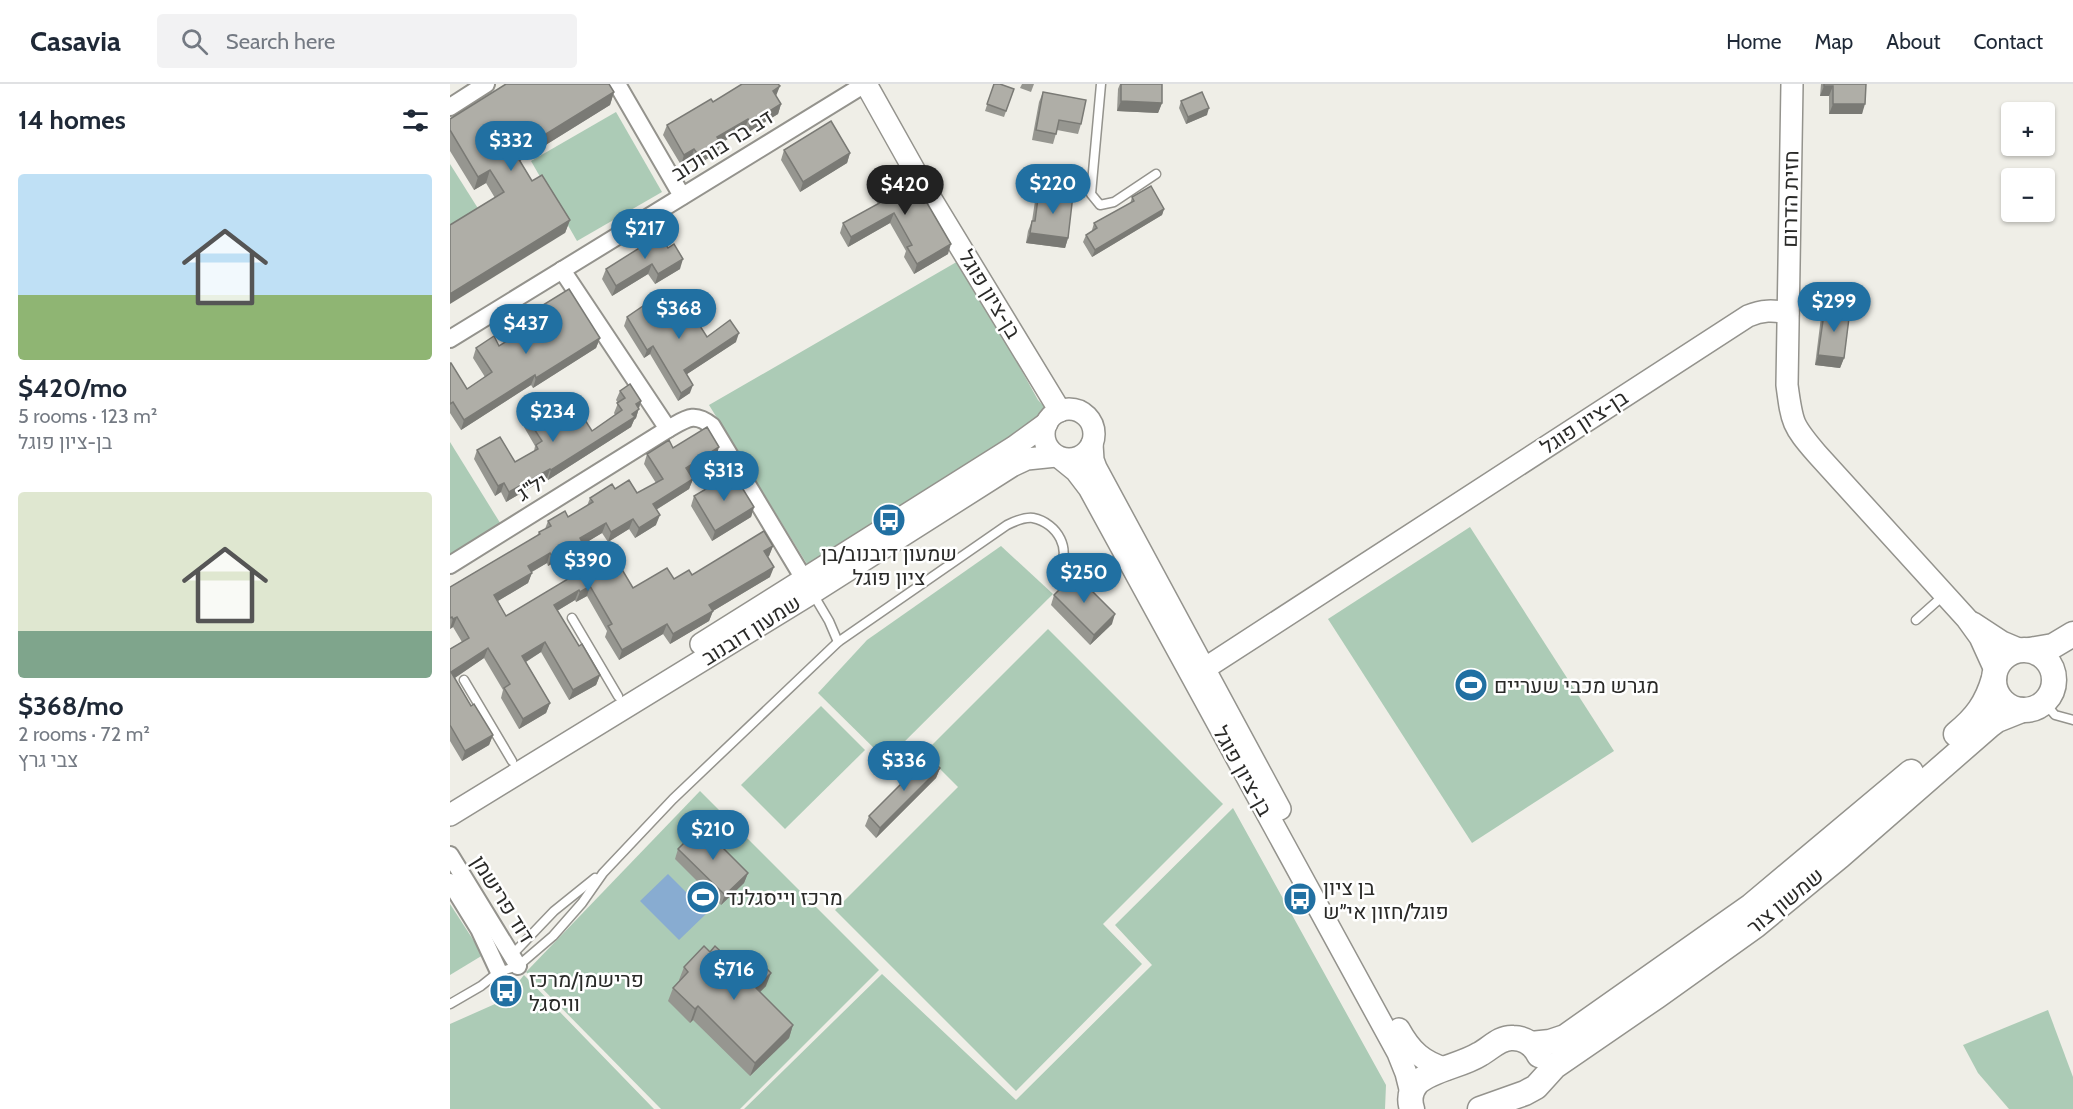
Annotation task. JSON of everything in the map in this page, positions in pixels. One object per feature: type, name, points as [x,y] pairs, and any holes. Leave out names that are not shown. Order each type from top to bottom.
[{"type":"main road","points":[[2073,634],[2053,646],[2012,652],[2004,657],[1995,674],[1997,693],[2007,705],[2040,699],[2062,666],[2073,655]]},
{"type":"main road","points":[[2026,650],[2046,659],[2051,667],[2040,699]]},
{"type":"main road","name":"שמשון צור","points":[[1411,1105],[1414,1086],[1423,1078],[1472,1059],[1505,1039],[1521,1039],[1530,1044],[1550,1042],[1564,1037],[1699,944],[1759,899],[1974,718],[1986,701],[1995,674]]},
{"type":"main road","name":"שמשון צור","points":[[1480,1109],[1526,1093],[1555,1066],[1755,926],[1848,849],[1989,726],[2040,699]]},
{"type":"main road","points":[[1530,1044],[1537,1051],[1542,1062],[1539,1083]]},
{"type":"street","points":[[450,107],[486,84]]},
{"type":"street","points":[[617,84],[682,196]]},
{"type":"street","name":"דב בר בורוכוב","points":[[450,339],[866,84]]},
{"type":"street","name":"בן-ציון פוגל","points":[[866,84],[1053,417]]},
{"type":"street","name":"חזית הדרום","points":[[1792,84],[1787,385],[1790,415],[1796,429],[1967,619]]},
{"type":"street","points":[[562,270],[668,429]]},
{"type":"street","name":"בן-ציון פוגל","points":[[1204,669],[1748,316],[1770,310],[1788,314]]},
{"type":"street","points":[[1076,411],[1086,417],[1093,431],[1092,444],[1079,457],[1069,459],[1058,457],[1047,447],[1044,439],[1053,417],[1076,411]]},
{"type":"street","name":"יל\"ג","points":[[450,565],[668,429],[688,418],[695,417],[703,419],[712,426],[808,586]]},
{"type":"street","name":"שמעון דובנוב","points":[[450,815],[808,586],[1014,447],[1053,417]]},
{"type":"street","name":"בן-ציון פוגל","points":[[1092,444],[1096,468],[1406,1042],[1425,1061],[1447,1069]]},
{"type":"street","name":"בן-ציון פוגל","points":[[1058,457],[1076,471],[1089,488],[1398,1053],[1406,1073],[1411,1105]]},
{"type":"street","name":"שמעון דובנוב","points":[[450,798],[618,696],[1012,466],[1027,459],[1058,457]]},
{"type":"street","points":[[1967,619],[2002,642],[2026,650]]},
{"type":"street","points":[[1967,619],[1980,637],[1995,674]]},
{"type":"street","name":"דוד פרישמן","points":[[450,855],[515,960]]},
{"type":"street","name":"דוד פרישמן","points":[[450,882],[479,929],[499,972]]},
{"type":"lane","points":[[1101,84],[1091,194],[1093,199],[1100,205],[1114,202],[1156,174]]},
{"type":"lane","points":[[450,1004],[482,986],[515,960],[538,950],[564,925],[603,873],[655,818],[838,642],[1006,525],[1021,519],[1033,518],[1055,530],[1063,542],[1064,554],[1063,564],[1057,572]]},
{"type":"lane","points":[[808,586],[829,621],[838,642]]},
{"type":"lane","points":[[1916,620],[1944,596]]},
{"type":"lane","points":[[572,618],[618,696]]},
{"type":"lane","points":[[464,680],[512,760]]},
{"type":"lane","points":[[2040,699],[2055,715],[2073,720]]},
{"type":"lane","points":[[515,960],[554,911],[603,873]]},
{"type":"green space","points":[[616,112],[662,192],[577,241],[531,161]]},
{"type":"green space","points":[[450,164],[479,210],[450,228]]},
{"type":"green space","points":[[960,260],[1038,400],[1049,411],[1042,425],[810,569],[709,405]]},
{"type":"green space","points":[[450,442],[502,526],[450,558]]},
{"type":"green space","name":"מגרש מכבי שעריים","points":[[1470,527],[1614,751],[1472,843],[1328,619]]},
{"type":"green space","points":[[1001,546],[1053,594],[886,760],[818,693],[867,640]]},
{"type":"green space","points":[[1048,629],[1223,804],[1103,924],[1142,964],[1016,1091],[835,910],[958,787],[924,753]]},
{"type":"green space","points":[[821,706],[865,750],[785,829],[741,785]]},
{"type":"green space","points":[[700,791],[879,970],[740,1109],[661,1109],[526,972]]},
{"type":"green space","points":[[1233,808],[1386,1085],[1385,1109],[744,1109],[882,974],[1016,1100],[1152,965],[1115,925]]},
{"type":"green space","points":[[450,904],[483,955],[450,975]]},
{"type":"green space","points":[[524,975],[654,1109],[450,1109],[450,1024],[504,1000]]},
{"type":"green space","points":[[2048,1010],[2073,1077],[2073,1109],[2009,1109],[1978,1073],[1963,1045]]},
{"type":"water","points":[[668,874],[707,913],[679,940],[640,901]]},
{"type":"building","points":[[506,84],[609,84],[614,92],[515,153],[532,181],[542,175],[570,220],[450,294],[450,225],[504,192],[490,170],[478,177],[450,130],[450,119]]},
{"type":"building","points":[[742,84],[778,84],[780,86],[773,91],[781,104],[750,123],[748,119],[717,137],[721,143],[699,156],[694,149],[684,155],[667,125],[711,99],[713,102]]},
{"type":"building","points":[[994,84],[1014,89],[1006,111],[987,104]]},
{"type":"building","points":[[1121,84],[1162,84],[1162,103],[1121,101]]},
{"type":"building","points":[[1824,84],[1866,84],[1865,104],[1833,104],[1833,86],[1824,86]]},
{"type":"building","points":[[1043,92],[1086,100],[1081,124],[1059,120],[1056,134],[1036,130]]},
{"type":"building","points":[[1202,92],[1209,108],[1188,117],[1181,101]]},
{"type":"building","points":[[831,121],[850,153],[803,182],[784,150]]},
{"type":"building","points":[[906,167],[951,244],[917,264],[907,247],[912,245],[894,213],[851,237],[843,223],[885,200],[876,184]]},
{"type":"building","points":[[1151,186],[1164,209],[1095,250],[1086,235],[1097,228],[1094,223],[1134,201],[1132,197]]},
{"type":"building","points":[[1039,191],[1073,195],[1068,238],[1030,233],[1032,221],[1035,221]]},
{"type":"building","points":[[660,235],[668,248],[674,244],[683,259],[658,274],[652,264],[616,286],[606,269]]},
{"type":"building","points":[[569,289],[600,338],[536,378],[535,375],[464,420],[453,402],[450,404],[450,363],[467,389],[492,372],[476,348],[494,336],[499,346],[549,315],[543,305]]},
{"type":"building","points":[[686,304],[707,337],[730,320],[739,333],[684,370],[693,385],[681,393],[653,346],[647,350],[627,317],[643,306],[654,324]]},
{"type":"building","points":[[1825,307],[1850,310],[1844,358],[1818,355]]},
{"type":"building","points":[[630,384],[641,401],[636,404],[639,409],[632,414],[635,417],[551,470],[509,492],[504,483],[498,486],[477,450],[500,437],[515,462],[538,449],[536,445],[542,441],[527,418],[547,406],[559,425],[580,412],[592,431],[622,410],[617,403],[625,398],[620,391]]},
{"type":"building","points":[[707,427],[719,447],[686,468],[693,479],[653,504],[660,515],[639,528],[633,519],[611,532],[606,523],[580,538],[582,542],[566,552],[564,549],[552,556],[550,553],[528,566],[532,573],[494,595],[506,616],[578,573],[577,571],[593,561],[595,563],[605,557],[613,570],[620,566],[633,588],[667,568],[674,579],[689,570],[692,575],[764,531],[773,546],[764,551],[774,567],[709,605],[713,611],[673,634],[667,624],[622,650],[608,626],[612,624],[590,586],[580,592],[579,590],[554,605],[579,646],[582,644],[600,675],[573,690],[545,642],[522,656],[550,703],[523,719],[504,688],[510,684],[488,648],[451,672],[471,706],[474,704],[493,735],[465,751],[450,725],[450,649],[469,638],[457,617],[450,618],[450,587],[540,534],[539,532],[551,526],[548,521],[565,511],[568,517],[593,502],[590,498],[612,484],[615,489],[629,480],[637,493],[663,479],[647,454],[669,440],[673,448]]},
{"type":"building","points":[[733,473],[754,507],[715,531],[694,496]]},
{"type":"building","points":[[1075,574],[1115,614],[1094,635],[1054,595]]},
{"type":"building","points":[[928,757],[940,768],[880,828],[869,816]]},
{"type":"building","points":[[701,826],[748,873],[725,895],[678,849]]},
{"type":"building","points":[[704,946],[710,952],[715,946],[743,973],[757,959],[771,973],[756,988],[793,1025],[755,1063],[698,1006],[695,1009],[673,988],[688,972],[684,967]]},
{"type":"place","name":"שמעון דובנוב/בן ציון פוגל","points":[[889,520]]},
{"type":"place","name":"מגרש מכבי שעריים","points":[[1471,685]]},
{"type":"place","name":"מרכז וייסגלנד","points":[[703,897]]},
{"type":"place","name":"בן ציון פוגל/חזון אי״ש","points":[[1300,899]]},
{"type":"place","name":"פרישמן/מרכז וויסגל","points":[[506,991]]}]
